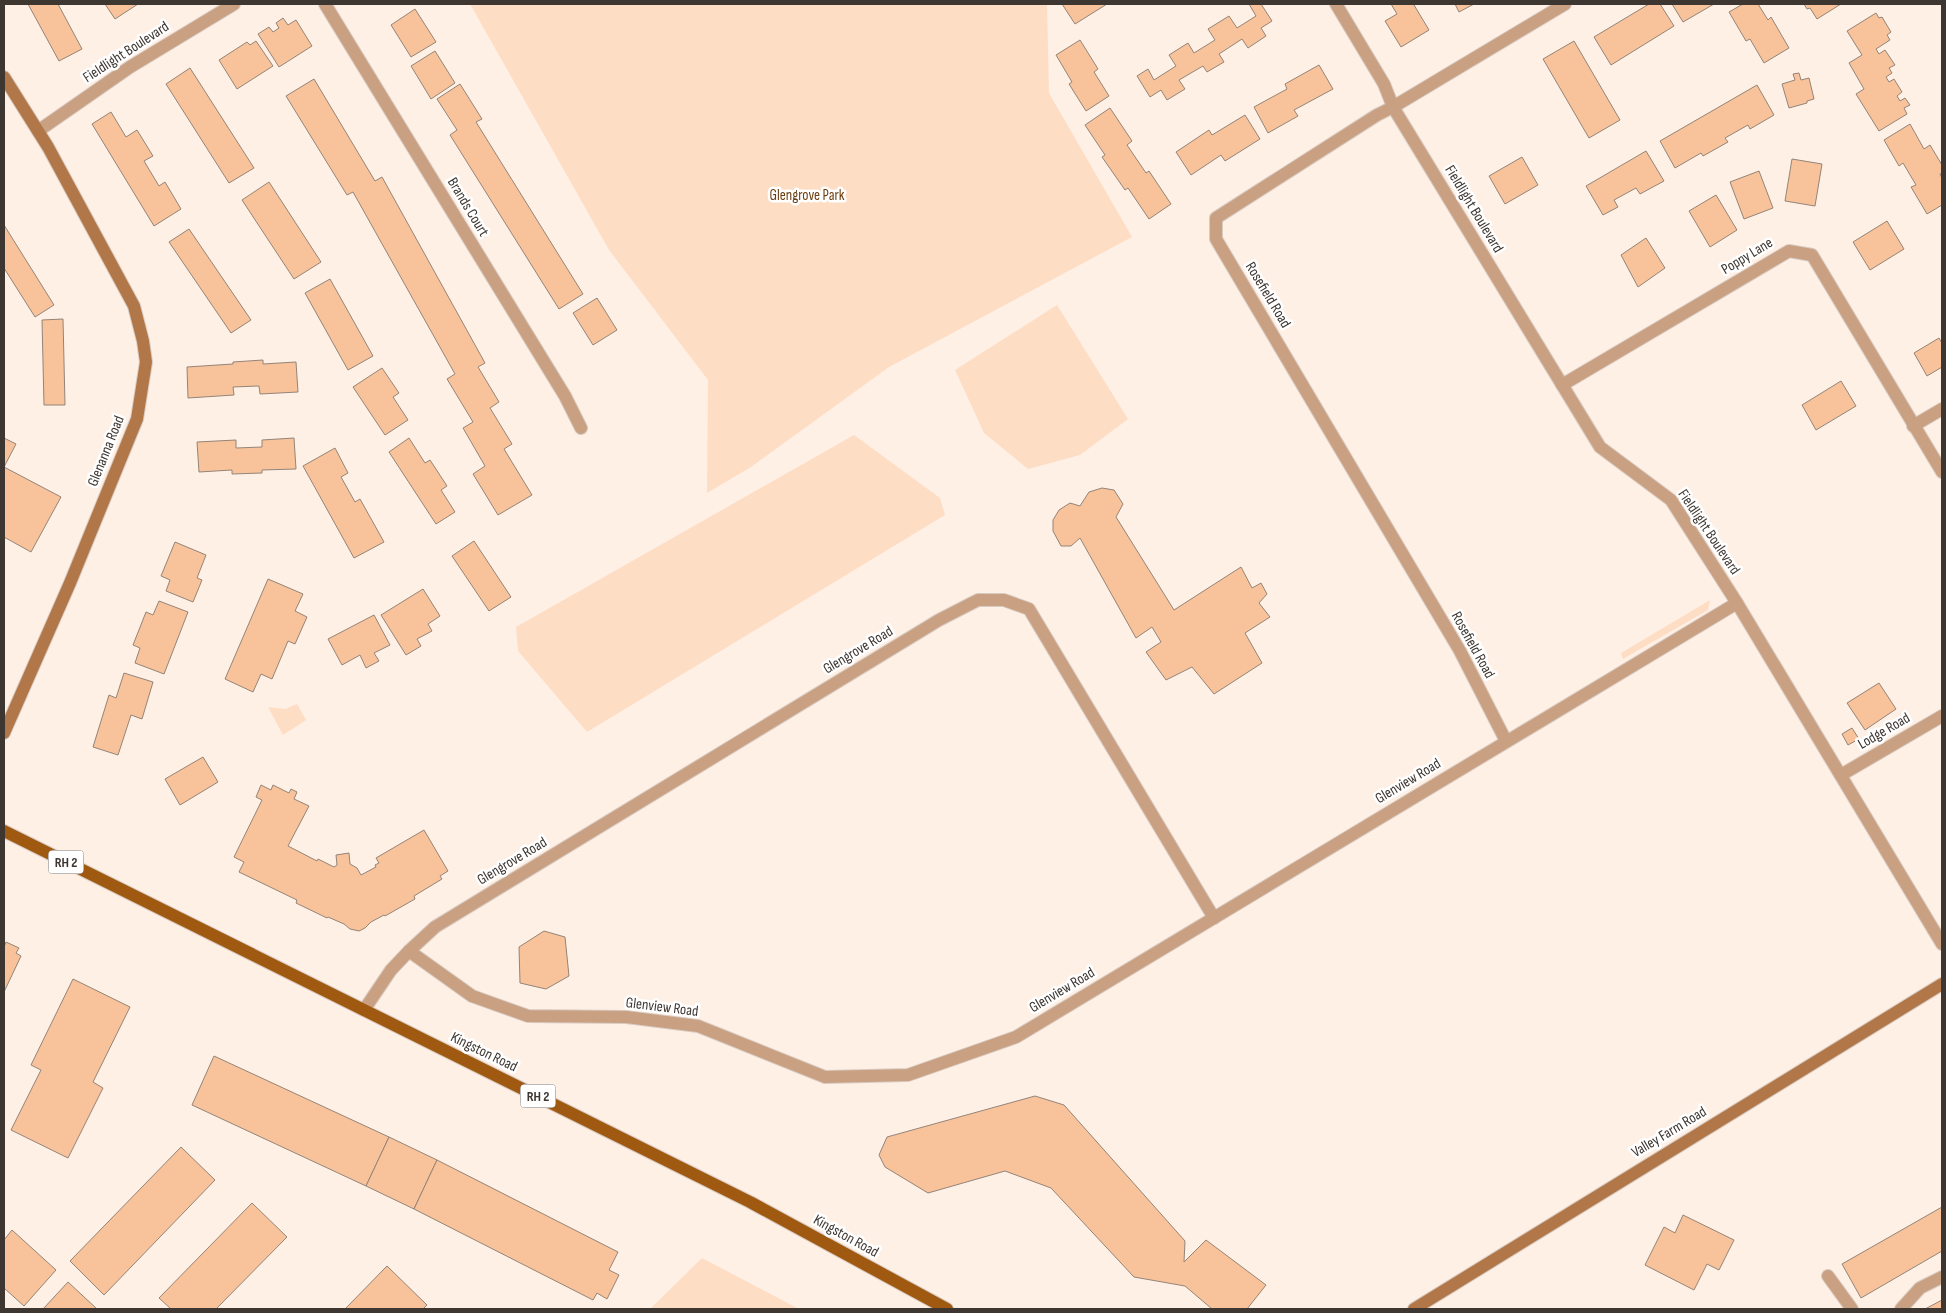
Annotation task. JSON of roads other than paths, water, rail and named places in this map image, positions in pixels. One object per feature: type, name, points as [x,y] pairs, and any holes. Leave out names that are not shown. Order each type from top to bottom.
[{"type":"main road","name":"Kingston Road","points":[[4,831],[750,1202],[945,1309]]},
{"type":"street","name":"Fieldlight Boulevard","points":[[38,131],[130,67],[234,4]]},
{"type":"street","name":"Brands Court","points":[[325,4],[565,396],[581,428]]},
{"type":"street","name":"Fieldlight Boulevard","points":[[1336,4],[1384,84],[1394,107],[1600,447],[1671,500],[1737,603],[1942,944]]},
{"type":"street","name":"Rosefield Road","points":[[1506,741],[1460,651],[1216,239],[1216,218],[1377,114],[1394,107],[1565,4]]},
{"type":"street","name":"Glenanna Road","points":[[4,77],[48,147],[134,306],[146,362],[137,419],[70,583],[4,733]]},
{"type":"street","name":"Poppy Lane","points":[[1562,385],[1789,251],[1812,255],[1942,472]]},
{"type":"street","points":[[1914,426],[1942,409]]},
{"type":"street","name":"Glengrove Road","points":[[408,951],[435,927],[939,620],[978,600],[1004,600],[1029,609],[1214,918]]},
{"type":"street","name":"Glenview Road","points":[[408,951],[472,996],[528,1016],[626,1017],[698,1026],[825,1077],[908,1075],[1016,1037],[1737,603]]},
{"type":"street","name":"Lodge Road","points":[[1841,774],[1942,716]]},
{"type":"street","points":[[364,1010],[388,975],[408,951]]},
{"type":"street","name":"Valley Farm Road","points":[[1414,1309],[1942,984]]},
{"type":"street","points":[[1828,1276],[1852,1309]]},
{"type":"street","points":[[1900,1309],[1920,1288],[1942,1277]]},
{"type":"park label","name":"Glengrove Park","points":[[807,195]]}]
